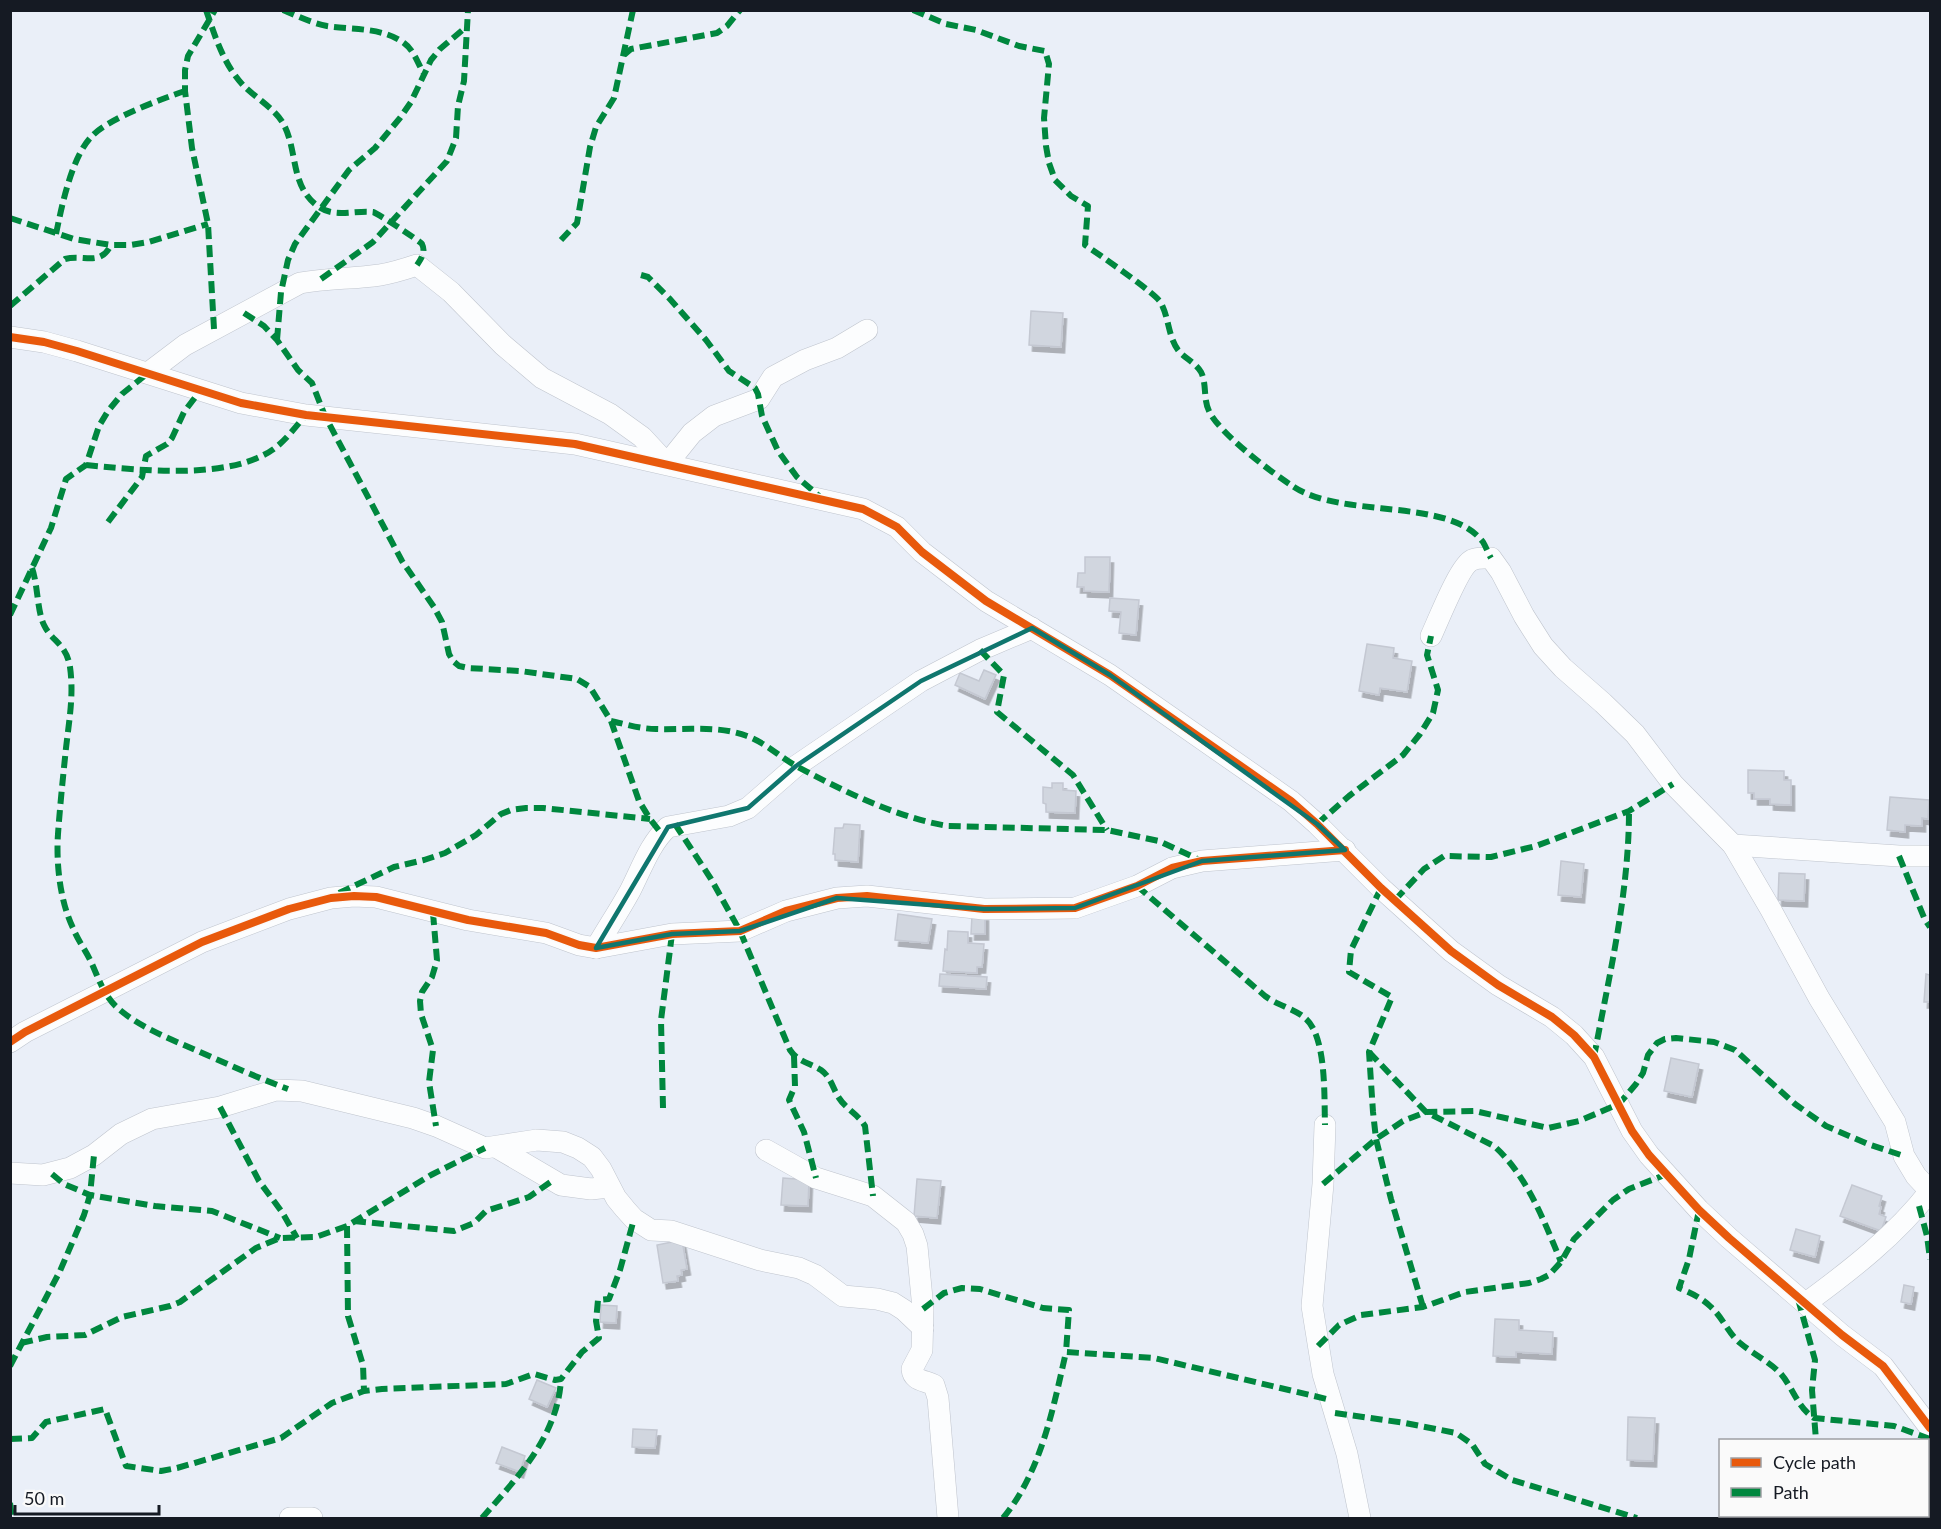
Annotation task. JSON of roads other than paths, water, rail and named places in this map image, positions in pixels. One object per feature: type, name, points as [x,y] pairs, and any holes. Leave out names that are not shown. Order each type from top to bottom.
[{"type":"street","points":[[148,373],[185,345],[300,283],[321,279],[383,275],[417,265],[451,292],[503,345],[542,378],[609,414],[642,437],[667,464]]},
{"type":"street","points":[[667,464],[692,433],[714,416],[759,399],[773,377],[805,360],[837,348],[867,330]]},
{"type":"street","points":[[10,337],[66,348],[241,404],[306,415],[574,444],[863,509],[897,527],[922,552],[986,601],[1110,675],[1259,779],[1317,824],[1381,888],[1451,951],[1498,986],[1552,1017],[1574,1035],[1594,1057],[1632,1131],[1649,1155],[1699,1210],[1842,1335],[1883,1366],[1930,1428]]},
{"type":"street","points":[[1431,636],[1461,571],[1470,560],[1480,557],[1491,558],[1543,646],[1563,668],[1635,734],[1673,784],[1733,845],[1772,910],[1825,1008],[1895,1122],[1904,1156],[1930,1191],[1919,1206],[1882,1243],[1806,1303]]},
{"type":"street","points":[[596,948],[628,895],[657,839],[668,827],[729,816],[748,808],[796,766],[921,681],[980,650],[1032,628]]},
{"type":"street","points":[[1733,845],[1930,856]]},
{"type":"street","points":[[10,1042],[25,1032],[202,942],[289,909],[331,898],[376,897],[468,920],[546,933],[579,945],[596,948],[672,934],[740,931],[786,911],[837,898],[867,896],[984,909],[1075,908],[1137,886],[1172,868],[1202,861],[1345,850]]},
{"type":"street","points":[[10,1173],[43,1174],[62,1171],[94,1155],[121,1134],[144,1122],[220,1107],[276,1090],[288,1089],[413,1118],[484,1148],[537,1140],[563,1142],[578,1148],[592,1158],[602,1169],[616,1198],[634,1219],[651,1230],[671,1231],[760,1260],[799,1268],[815,1275],[843,1296],[893,1303],[923,1328]]},
{"type":"street","points":[[1325,1125],[1323,1184],[1312,1306],[1323,1374],[1347,1454],[1355,1504],[1360,1518]]},
{"type":"street","points":[[496,1147],[561,1185],[591,1189],[609,1187]]},
{"type":"street","points":[[766,1150],[816,1178],[873,1196],[906,1222],[913,1233],[918,1255],[923,1328],[922,1350],[912,1369],[912,1374],[917,1379],[934,1385],[938,1398],[948,1518]]},
{"type":"street","points":[[290,1518],[312,1518]]}]
